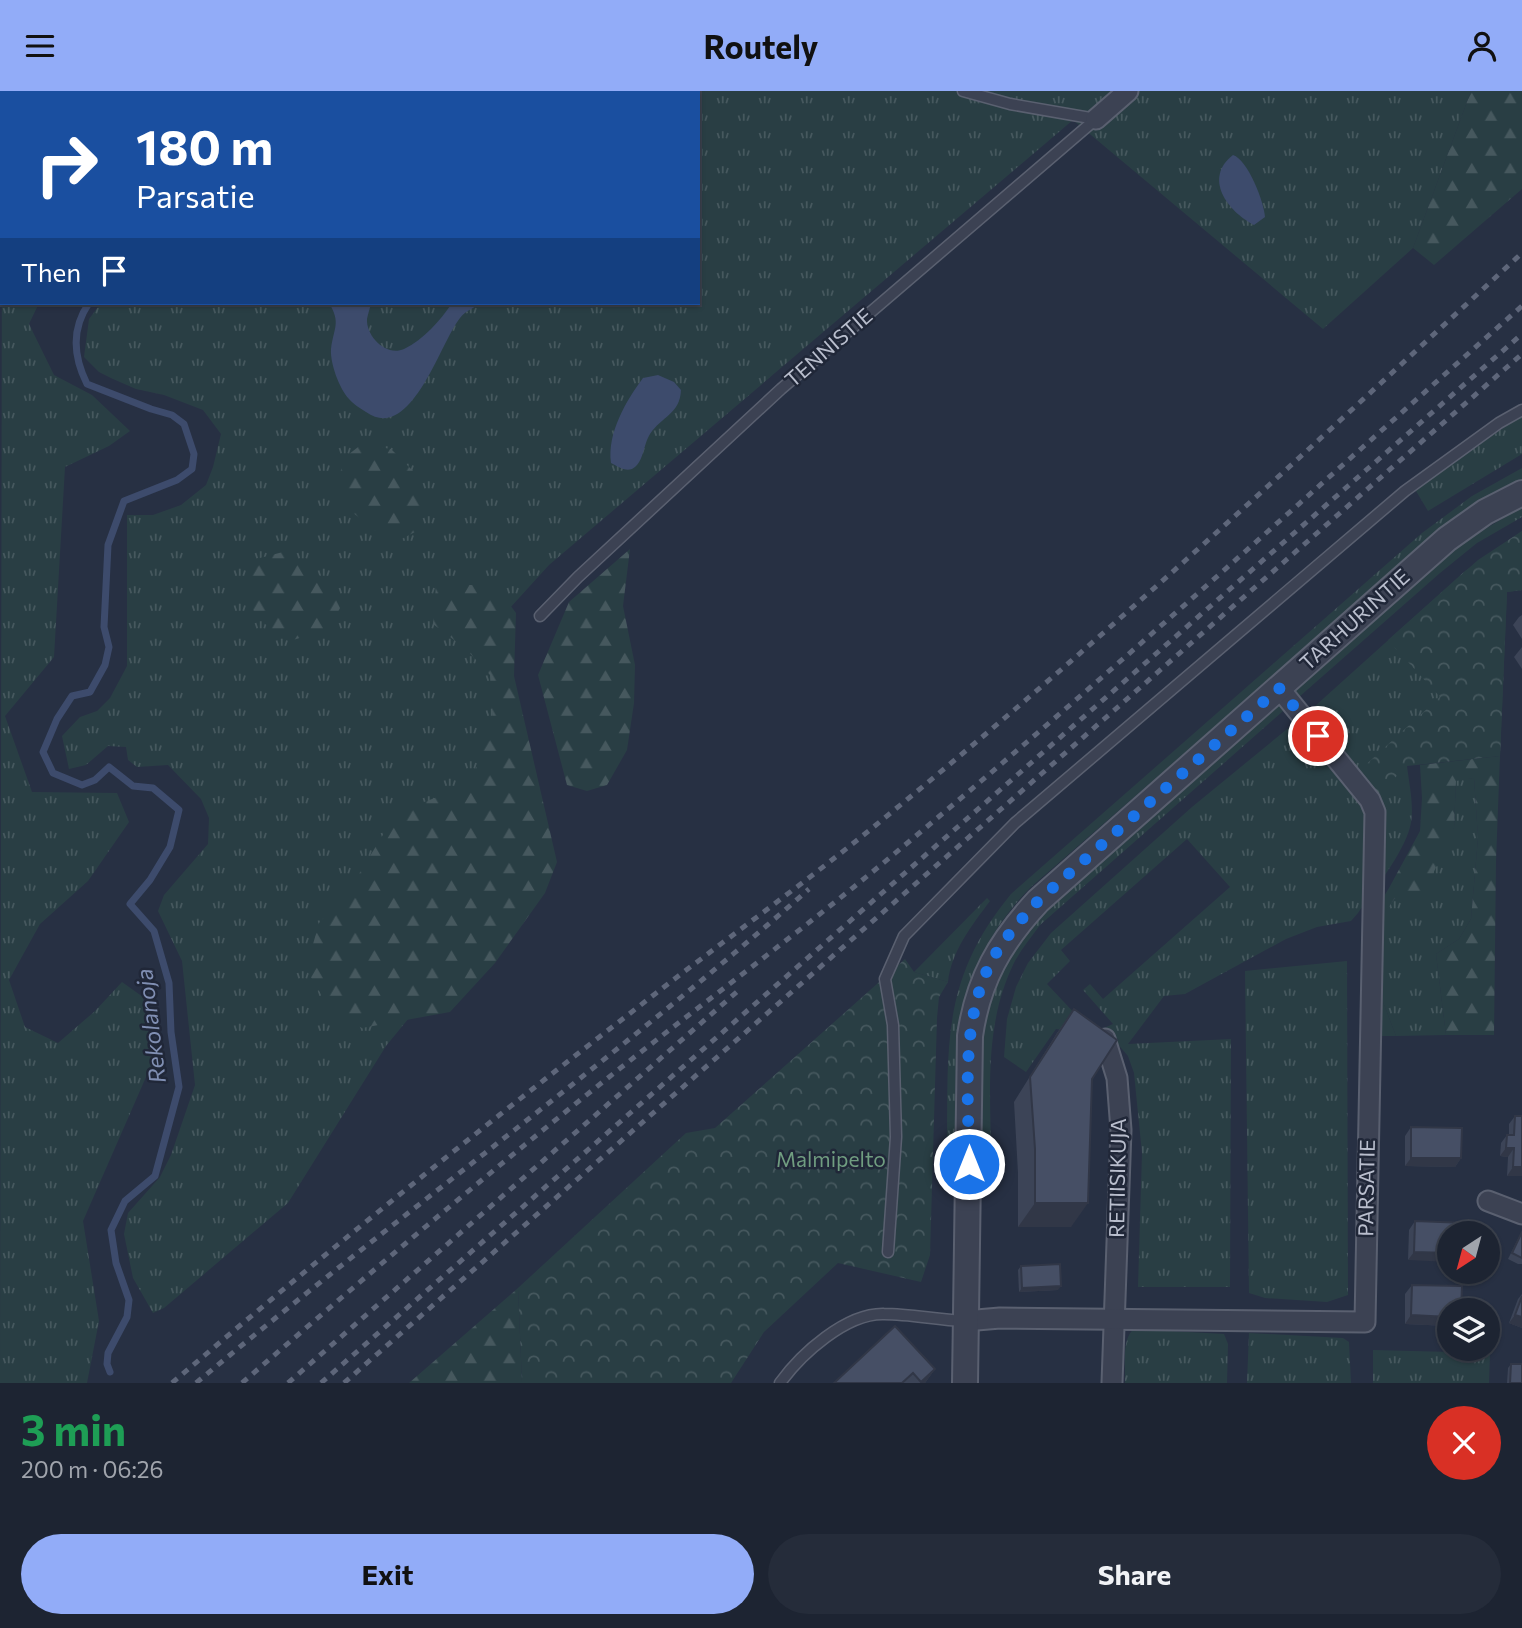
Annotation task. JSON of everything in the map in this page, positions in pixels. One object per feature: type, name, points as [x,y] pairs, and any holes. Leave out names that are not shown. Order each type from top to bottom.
[{"type":"street","name":"TENNISTIE","points":[[1096,119],[1128,91]]},
{"type":"street","name":"TARHURINTIE","points":[[965,1383],[970,1036],[973,1016],[988,968],[1007,938],[1038,901],[1447,539],[1485,512],[1522,493]]},
{"type":"street","name":"PARSATIE","points":[[965,1321],[1000,1318],[1365,1322],[1375,812],[1370,800],[1279,688]]},
{"type":"street","name":"RETIISIKUJA","points":[[1105,1039],[1116,1078],[1121,1130],[1112,1383]]},
{"type":"street","points":[[1488,1201],[1522,1214]]},
{"type":"lane","points":[[963,91],[1010,104],[1096,119]]},
{"type":"lane","name":"TENNISTIE","points":[[541,616],[578,577],[781,389],[1096,119]]},
{"type":"lane","points":[[888,1252],[896,1137],[892,1025],[885,979],[904,936],[1015,823],[1363,526],[1405,491],[1499,423],[1522,410]]},
{"type":"lane","points":[[780,1383],[792,1367],[828,1335],[862,1317],[882,1313],[965,1321]]},
{"type":"green space","points":[[700,91],[1471,91],[1413,248],[1323,329],[1073,120],[549,565],[509,609],[507,672],[546,851],[386,1046],[288,1203],[164,1308],[153,1313],[133,1278],[124,1234],[128,1213],[160,1177],[171,1155],[195,1085],[182,961],[158,911],[164,895],[208,844],[209,818],[201,799],[168,765],[137,767],[128,760],[126,747],[108,746],[86,765],[69,769],[62,736],[80,717],[97,711],[110,698],[127,666],[127,515],[153,515],[181,505],[206,485],[221,434],[203,410],[164,395],[136,389],[99,372],[84,357],[89,319],[100,305],[700,305]]},
{"type":"green space","points":[[1471,91],[1522,91],[1522,189],[1434,265],[1413,248]]},
{"type":"green space","points":[[2,305],[38,305],[29,324],[54,375],[92,395],[130,431],[109,446],[65,467],[54,657],[5,716],[32,792],[117,793],[129,822],[88,881],[40,924],[9,980],[25,1027],[58,1043],[95,1011],[122,982],[143,997],[153,1061],[83,1221],[99,1321],[87,1383],[0,1383]]},
{"type":"green space","points":[[1522,415],[1522,454],[1428,511],[1416,491]]},
{"type":"green space","points":[[362,444],[391,449],[413,471],[425,506],[415,532],[392,544],[347,508],[337,486],[344,458]]},
{"type":"green space","points":[[1522,468],[1522,479],[1477,503],[1367,594],[1018,901],[985,949],[963,1005],[957,1039],[954,1148],[947,1148],[949,1045],[960,985],[988,925],[1011,894],[1422,533],[1472,496]]},
{"type":"green space","points":[[1522,507],[1522,517],[1477,543],[1440,573],[1040,925],[1013,965],[998,1010],[991,1056],[991,1151],[982,1151],[981,1061],[991,995],[1003,966],[1038,915],[1460,544]]},
{"type":"green space","points":[[1522,531],[1522,590],[1507,592],[1500,756],[1419,748],[1407,766],[1412,812],[1406,838],[1387,871],[1351,921],[1317,927],[1286,939],[1185,994],[1164,996],[1128,1044],[1231,1039],[1230,1287],[1138,1287],[1142,1153],[1134,1073],[1128,1056],[1104,1028],[1113,1024],[1083,990],[1090,984],[1103,999],[1230,887],[1187,839],[1061,950],[1070,961],[1047,984],[1095,1035],[1056,1029],[1026,1072],[1004,1057],[1007,1019],[1016,987],[1028,963],[1051,933],[1192,807],[1314,707],[1465,571]]},
{"type":"green space","points":[[1522,531],[1522,590],[1507,592],[1500,756],[1407,766],[1378,794],[1360,770],[1440,697],[1388,640],[1478,560]]},
{"type":"green space","points":[[630,549],[623,606],[635,665],[634,703],[627,750],[607,785],[587,791],[567,785],[538,675],[569,602]]},
{"type":"green space","points":[[283,552],[328,581],[340,608],[329,629],[293,640],[268,626],[253,609],[249,599],[249,587],[256,559]]},
{"type":"green space","points":[[436,585],[495,585],[516,613],[514,676],[557,862],[545,893],[495,963],[450,1012],[362,1028],[332,1012],[306,969],[319,923],[351,887],[397,812],[459,789],[471,779],[493,727],[490,675],[466,649],[433,624]]},
{"type":"green space","points":[[1500,756],[1494,1035],[1446,1035],[1436,954],[1459,939],[1471,919],[1478,838],[1474,778],[1456,781],[1454,828],[1426,889],[1412,901],[1395,898],[1381,918],[1367,960],[1396,1036],[1379,1036],[1362,962],[1361,938],[1420,831],[1420,765]]},
{"type":"green space","points":[[1474,778],[1478,838],[1471,919],[1459,939],[1436,954],[1446,1035],[1396,1036],[1367,960],[1381,917],[1454,828],[1456,780]]},
{"type":"green space","points":[[987,898],[990,901],[953,960],[948,982],[914,972]]},
{"type":"green space","name":"Malmipelto","points":[[905,959],[914,972],[948,982],[939,997],[937,1018],[930,1255],[921,1282],[838,1263],[764,1332],[731,1383],[522,1383],[518,1288],[686,1133],[715,1128]]},
{"type":"green space","points":[[1347,961],[1348,1295],[1327,1302],[1265,1298],[1249,1293],[1245,971]]},
{"type":"green space","points":[[518,1288],[522,1383],[409,1383]]},
{"type":"green space","points":[[1134,1329],[1224,1334],[1228,1344],[1227,1383],[1125,1383],[1127,1339]]},
{"type":"green space","points":[[1249,1333],[1343,1338],[1349,1342],[1351,1383],[1247,1383]]},
{"type":"green space","points":[[1373,1350],[1437,1352],[1437,1361],[1490,1361],[1489,1383],[1373,1383]]},
{"type":"water","points":[[1233,155],[1239,158],[1249,173],[1262,202],[1265,217],[1254,225],[1228,203],[1219,184],[1224,164]]},
{"type":"water","points":[[330,305],[370,305],[367,319],[370,332],[384,348],[397,351],[425,335],[450,305],[478,305],[460,318],[410,403],[397,414],[382,418],[352,403],[339,382],[331,355],[336,321]]},
{"type":"water","points":[[658,375],[674,382],[681,390],[680,398],[674,410],[650,434],[636,466],[629,470],[621,468],[611,463],[612,440],[619,418],[643,378]]},
{"type":"building","points":[[1074,1009],[1117,1040],[1092,1079],[1088,1203],[1035,1203],[1035,1149],[1030,1077]]},
{"type":"building","points":[[1515,1116],[1522,1116],[1522,1167],[1513,1167],[1514,1148],[1506,1148],[1507,1135],[1514,1135]]},
{"type":"building","points":[[1411,1127],[1462,1128],[1461,1158],[1411,1158]]},
{"type":"building","points":[[1415,1221],[1437,1222],[1437,1253],[1414,1252]]},
{"type":"building","points":[[1522,1232],[1522,1258],[1512,1253]]},
{"type":"building","points":[[1060,1264],[1061,1286],[1022,1288],[1021,1266]]},
{"type":"building","points":[[1412,1285],[1462,1286],[1462,1298],[1437,1298],[1437,1316],[1411,1315]]},
{"type":"building","points":[[1522,1296],[1522,1317],[1515,1315]]},
{"type":"building","points":[[895,1326],[935,1369],[921,1382],[913,1373],[902,1383],[834,1383]]},
{"type":"building","points":[[1511,1364],[1522,1364],[1522,1383],[1510,1383]]},
{"type":"waterway","name":"Rekolanoja","points":[[88,305],[79,323],[76,343],[79,363],[87,384],[172,415],[184,424],[194,454],[192,469],[177,480],[124,501],[108,545],[104,627],[109,647],[105,665],[90,692],[72,696],[57,719],[43,752],[53,773],[82,785],[95,780],[109,767],[133,786],[153,788],[179,810],[170,847],[150,880],[130,904],[154,931],[169,983],[171,1032],[179,1087],[155,1176],[125,1201],[111,1230],[116,1263],[129,1300],[127,1317],[108,1353],[107,1364],[110,1372]]},
{"type":"railway","points":[[172,1383],[472,1137],[834,858],[974,744],[1212,537],[1522,253]]},
{"type":"railway","points":[[242,1383],[512,1155],[848,892],[963,796],[1204,588],[1522,306]]},
{"type":"railway","points":[[321,1383],[1522,334]]},
{"type":"railway","points":[[344,1383],[1522,354]]},
{"type":"railway","points":[[196,1383],[349,1259],[659,1016],[809,889]]},
{"type":"railway","points":[[288,1383],[739,990]]},
{"type":"route","points":[[969,1164],[969,1054],[973,1016],[988,968],[1021,920],[1038,901],[1279,688],[1318,736]]}]
